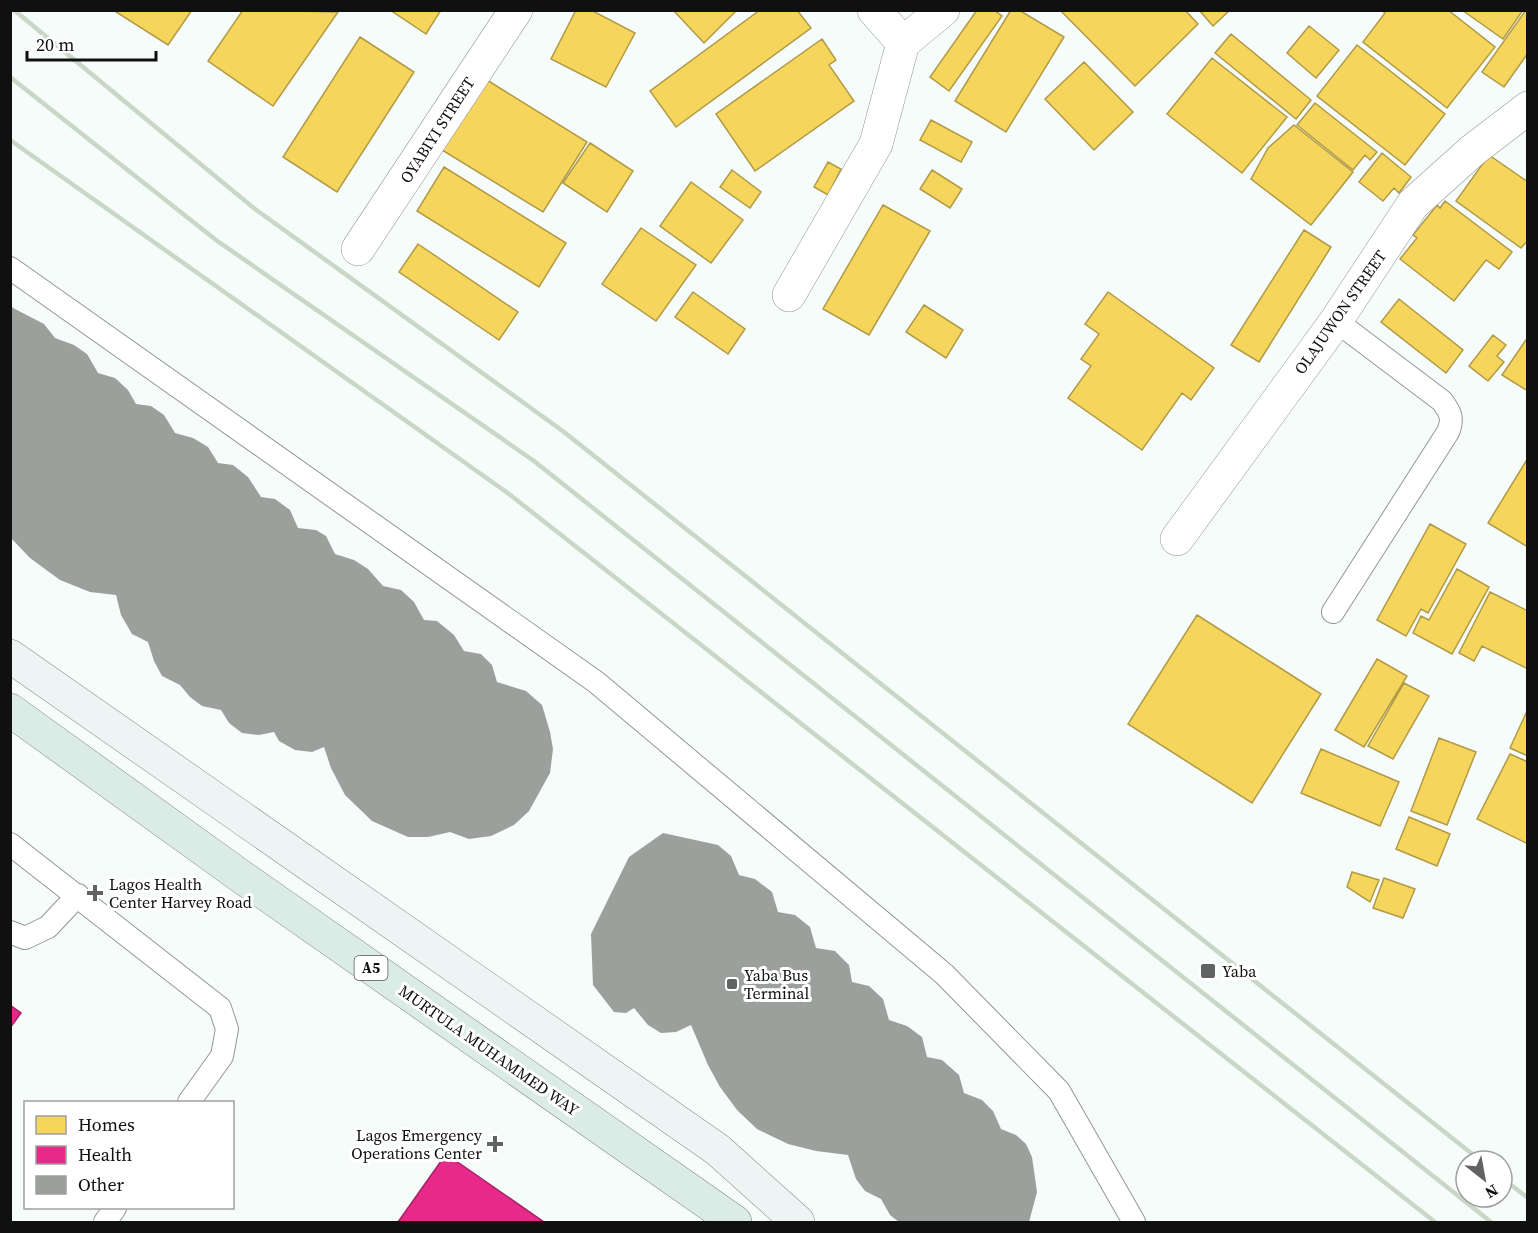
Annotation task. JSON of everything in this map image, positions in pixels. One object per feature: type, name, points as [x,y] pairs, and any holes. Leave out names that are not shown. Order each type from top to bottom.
[{"type":"main road","points":[[19,662],[718,1150],[798,1222]]},
{"type":"main road","name":"MURTULA MUHAMMED WAY","points":[[10,710],[239,875],[735,1222]]},
{"type":"street","name":"OYABIYI STREET","points":[[358,249],[516,10]]},
{"type":"street","points":[[874,10],[903,44]]},
{"type":"street","points":[[789,295],[876,144],[903,44],[943,10]]},
{"type":"street","name":"OLAJUWON STREET","points":[[1177,539],[1336,321],[1413,204],[1473,150],[1527,108]]},
{"type":"lane","points":[[10,268],[596,682],[944,974],[1059,1091],[1134,1222]]},
{"type":"lane","points":[[1333,612],[1448,432],[1452,421],[1450,411],[1442,400],[1336,321]]},
{"type":"lane","points":[[10,844],[220,1008],[227,1029],[222,1056],[190,1101]]},
{"type":"lane","points":[[10,932],[25,938],[48,927],[78,895]]},
{"type":"lane","points":[[105,1222],[114,1209]]},
{"type":"building: Homes","points":[[113,10],[192,10],[168,45]]},
{"type":"building: Homes","points":[[243,10],[338,12],[273,106],[208,61]]},
{"type":"building: Homes","points":[[390,10],[441,10],[426,34]]},
{"type":"building: Homes","points":[[576,10],[591,10],[635,33],[606,87],[551,59]]},
{"type":"building: Homes","points":[[673,10],[737,10],[704,43]]},
{"type":"building: Homes","points":[[760,10],[797,10],[811,28],[676,127],[650,91]]},
{"type":"building: Homes","points":[[977,10],[994,10],[1002,16],[949,91],[930,77]]},
{"type":"building: Homes","points":[[1011,10],[1019,10],[1064,37],[1006,132],[955,101]]},
{"type":"building: Homes","points":[[1060,10],[1185,10],[1198,24],[1135,86]]},
{"type":"building: Homes","points":[[1199,10],[1230,10],[1213,26]]},
{"type":"building: Homes","points":[[1381,10],[1448,10],[1495,47],[1447,108],[1363,42],[1385,13]]},
{"type":"building: Homes","points":[[1462,10],[1523,10],[1503,39]]},
{"type":"building: Homes","points":[[1528,10],[1528,53],[1504,87],[1482,72]]},
{"type":"building: Homes","points":[[1309,26],[1339,50],[1316,78],[1287,53]]},
{"type":"building: Homes","points":[[1231,34],[1311,100],[1296,119],[1215,53]]},
{"type":"building: Homes","points":[[360,37],[414,72],[337,192],[283,157]]},
{"type":"building: Homes","points":[[822,39],[836,60],[829,65],[854,101],[755,171],[716,114]]},
{"type":"building: Homes","points":[[1357,45],[1445,114],[1405,165],[1317,96]]},
{"type":"building: Homes","points":[[1212,58],[1287,117],[1242,173],[1167,114]]},
{"type":"building: Homes","points":[[1084,62],[1133,112],[1094,150],[1045,99]]},
{"type":"building: Homes","points":[[487,80],[587,142],[543,212],[442,150]]},
{"type":"building: Homes","points":[[1315,103],[1377,152],[1370,160],[1365,155],[1353,170],[1297,125]]},
{"type":"building: Homes","points":[[931,120],[972,142],[961,162],[920,140]]},
{"type":"building: Homes","points":[[1294,125],[1353,172],[1311,225],[1251,179],[1268,148]]},
{"type":"building: Homes","points":[[590,143],[633,171],[607,212],[563,183]]},
{"type":"building: Homes","points":[[1382,153],[1411,177],[1399,193],[1394,188],[1383,201],[1359,182]]},
{"type":"building: Homes","points":[[1489,155],[1528,182],[1528,240],[1521,248],[1456,201]]},
{"type":"building: Homes","points":[[828,162],[841,169],[828,195],[814,187]]},
{"type":"building: Homes","points":[[444,167],[566,243],[539,287],[417,211]]},
{"type":"building: Homes","points":[[732,170],[761,192],[750,208],[720,187]]},
{"type":"building: Homes","points":[[932,170],[962,189],[950,208],[920,189]]},
{"type":"building: Homes","points":[[691,182],[743,220],[711,263],[660,226]]},
{"type":"building: Homes","points":[[1445,201],[1512,252],[1499,269],[1486,260],[1454,301],[1400,259],[1417,238],[1413,235],[1437,205],[1440,208]]},
{"type":"building: Homes","points":[[883,205],[930,231],[869,335],[823,309]]},
{"type":"building: Homes","points":[[641,228],[696,265],[656,321],[602,284]]},
{"type":"building: Homes","points":[[1304,230],[1331,247],[1259,362],[1231,345]]},
{"type":"building: Homes","points":[[418,244],[518,312],[499,340],[399,272]]},
{"type":"building: Homes","points":[[693,292],[745,329],[728,354],[675,317]]},
{"type":"building: Homes","points":[[1108,292],[1214,368],[1191,400],[1182,393],[1142,450],[1068,398],[1091,366],[1081,359],[1099,334],[1085,324]]},
{"type":"building: Homes","points":[[1399,299],[1463,350],[1446,373],[1381,322]]},
{"type":"building: Homes","points":[[924,305],[963,330],[946,358],[906,332]]},
{"type":"building: Homes","points":[[1493,335],[1506,345],[1497,356],[1504,362],[1488,381],[1469,366]]},
{"type":"building: Homes","points":[[1528,337],[1528,391],[1502,375]]},
{"type":"building: Homes","points":[[1528,458],[1528,547],[1488,523]]},
{"type":"building: Homes","points":[[1430,524],[1466,544],[1428,613],[1421,609],[1406,636],[1377,620]]},
{"type":"building: Homes","points":[[1457,569],[1489,587],[1452,654],[1413,633],[1421,616],[1429,620]]},
{"type":"building: Homes","points":[[1490,592],[1528,611],[1528,669],[1482,646],[1474,661],[1459,653]]},
{"type":"building: Homes","points":[[1197,615],[1321,694],[1252,803],[1128,724]]},
{"type":"building: Homes","points":[[1377,659],[1407,676],[1364,747],[1335,730]]},
{"type":"building: Homes","points":[[1404,683],[1429,696],[1393,759],[1368,746]]},
{"type":"building: Homes","points":[[1528,709],[1528,756],[1510,748]]},
{"type":"building: Homes","points":[[1439,738],[1476,752],[1447,825],[1411,811]]},
{"type":"building: Homes","points":[[1321,749],[1399,782],[1380,826],[1301,793]]},
{"type":"building: Homes","points":[[1510,754],[1528,762],[1528,844],[1477,819]]},
{"type":"building: Homes","points":[[1409,817],[1450,834],[1437,866],[1396,849]]},
{"type":"building: Homes","points":[[1352,872],[1379,880],[1370,902],[1347,887]]},
{"type":"building: Homes","points":[[1384,878],[1415,889],[1403,918],[1373,908]]},
{"type":"building: Health","points":[[10,1005],[21,1013],[10,1028]]},
{"type":"building: Health","points":[[446,1154],[544,1222],[398,1222]]},
{"type":"building: Other","points":[[10,303],[13,308],[44,324],[55,338],[74,345],[87,354],[98,373],[115,378],[128,390],[136,404],[151,406],[164,415],[175,433],[193,438],[208,447],[218,463],[233,465],[248,477],[261,497],[275,499],[290,510],[298,528],[316,530],[326,536],[335,554],[354,560],[368,569],[383,586],[401,590],[414,602],[424,620],[437,621],[454,635],[464,651],[481,654],[492,665],[497,682],[526,691],[542,705],[553,749],[550,773],[529,811],[514,825],[491,836],[469,839],[450,832],[428,837],[408,837],[372,821],[345,795],[331,768],[324,747],[312,752],[295,750],[279,741],[274,732],[259,735],[242,733],[229,723],[221,710],[202,706],[180,685],[162,676],[148,642],[132,634],[121,615],[116,595],[90,592],[60,580],[30,558],[10,537]]},
{"type":"building: Other","points":[[663,833],[718,845],[731,856],[739,875],[755,879],[772,892],[778,912],[795,915],[810,927],[816,948],[835,951],[849,965],[852,982],[869,986],[883,999],[889,1020],[907,1026],[922,1037],[927,1057],[942,1060],[959,1075],[964,1093],[982,1100],[993,1111],[1001,1129],[1016,1135],[1026,1144],[1032,1157],[1037,1192],[1029,1222],[899,1222],[890,1215],[881,1199],[865,1191],[856,1179],[848,1155],[816,1151],[788,1144],[757,1129],[737,1110],[720,1087],[691,1025],[676,1032],[661,1033],[648,1025],[634,1008],[626,1013],[614,1012],[593,985],[591,934],[629,857]]},
{"type":"railway","points":[[14,10],[255,209],[564,432],[1466,1149]]},
{"type":"railway","points":[[10,77],[216,240],[534,461],[1491,1222]]},
{"type":"railway","points":[[10,140],[509,494],[1435,1222]]},
{"type":"railway","points":[[1514,1187],[1528,1198]]},
{"type":"place","name":"Lagos Health Center Harvey Road","points":[[95,893]]},
{"type":"place","name":"Yaba","points":[[1208,971]]},
{"type":"place","name":"Yaba Bus Terminal","points":[[732,984]]},
{"type":"place","name":"Lagos Emergency Operations Center","points":[[495,1144]]}]
